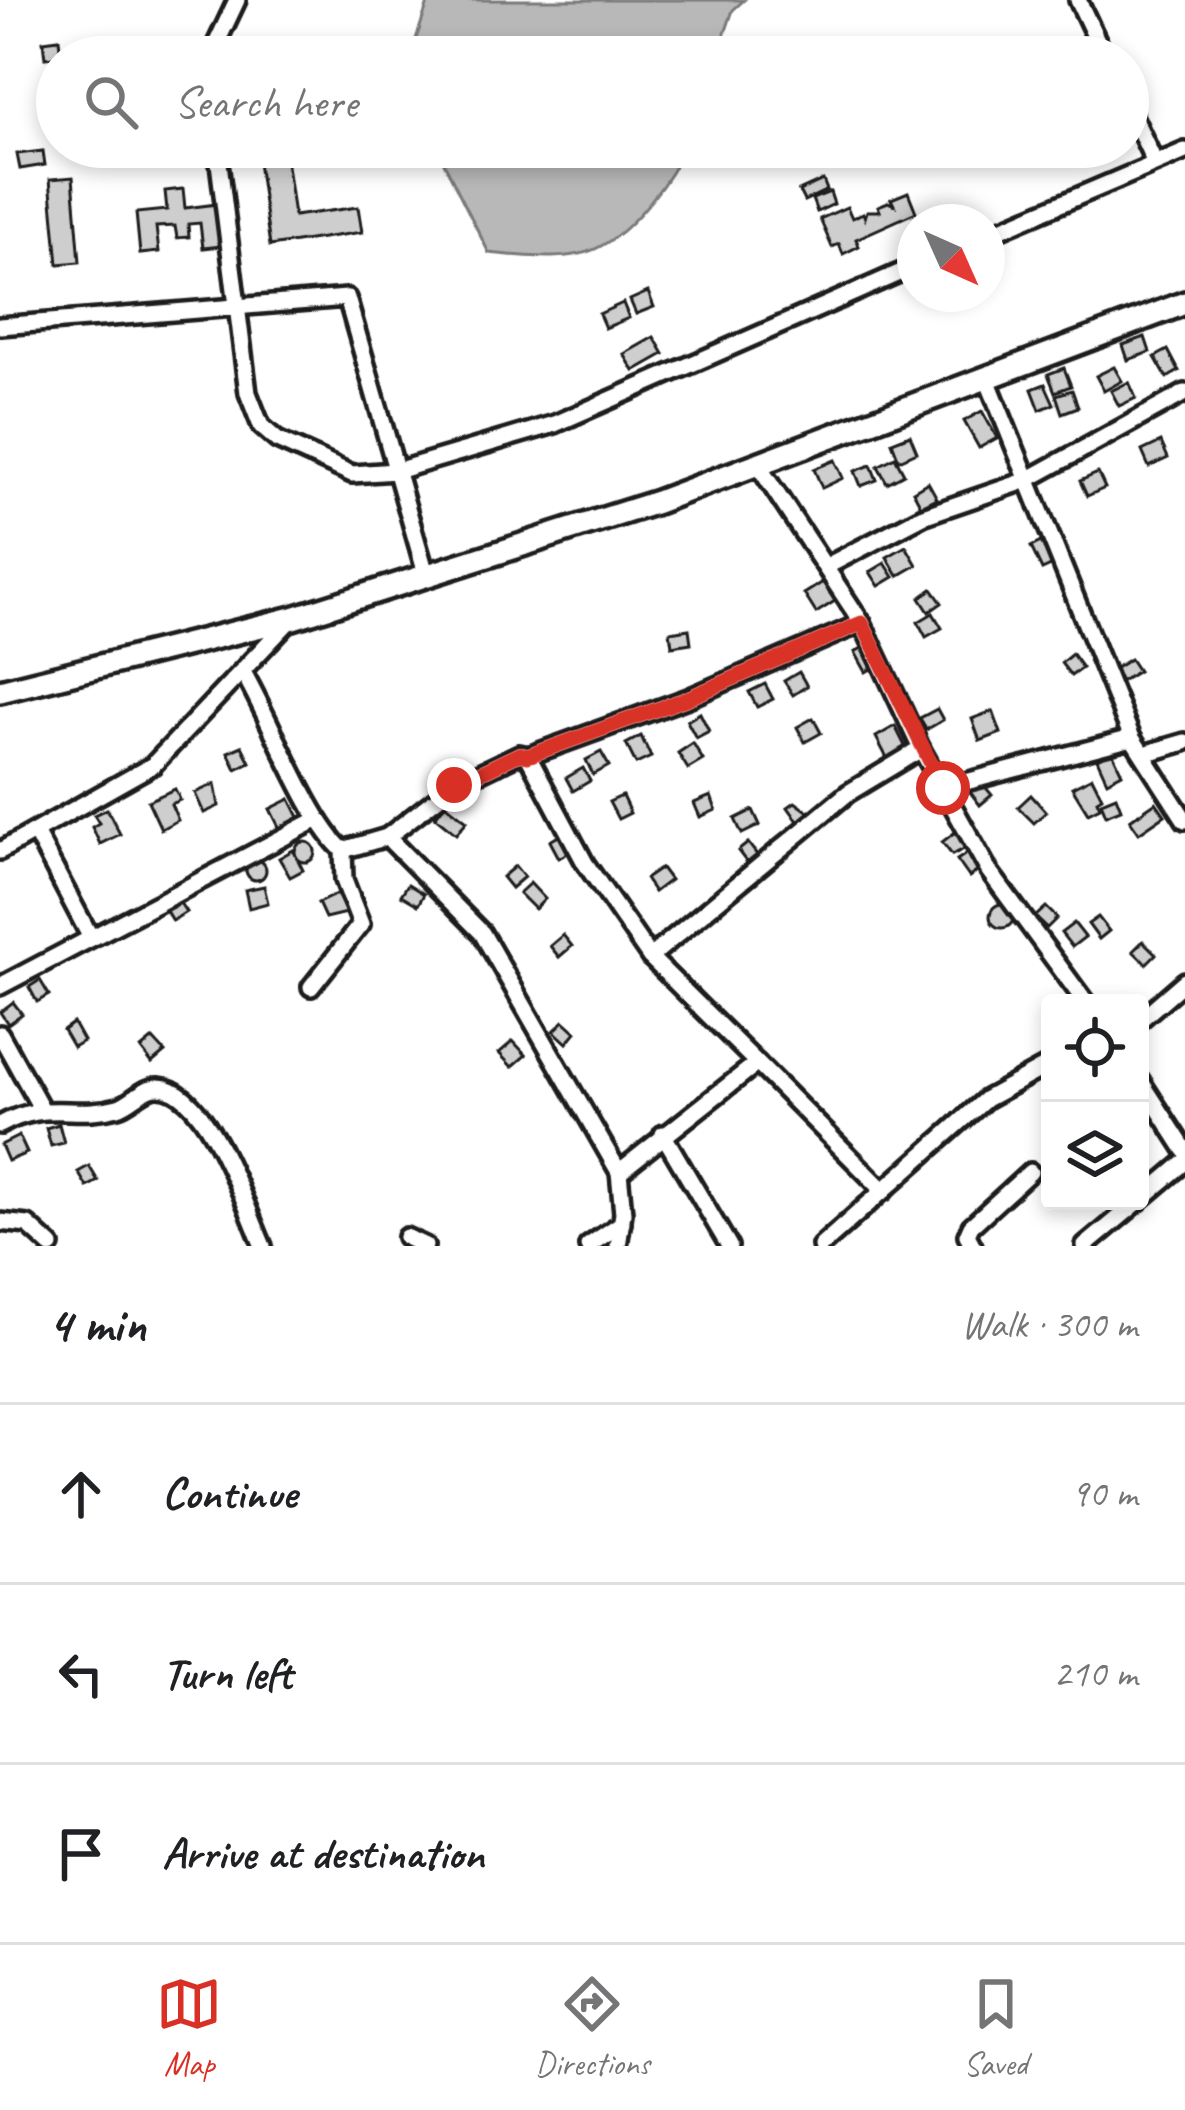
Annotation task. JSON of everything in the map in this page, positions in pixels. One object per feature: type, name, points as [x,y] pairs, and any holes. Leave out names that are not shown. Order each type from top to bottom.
[{"type":"main road","points":[[0,691],[292,617],[758,466],[1185,303]]},
{"type":"street","points":[[220,36],[237,0]]},
{"type":"street","points":[[1078,0],[1095,36]]},
{"type":"street","points":[[1149,150],[1154,161]]},
{"type":"street","points":[[1149,163],[1185,151]]},
{"type":"street","points":[[220,168],[248,393],[261,426],[277,440],[352,474],[396,471],[555,424],[897,274]]},
{"type":"street","points":[[1005,227],[1138,168]]},
{"type":"street","points":[[0,326],[347,298],[426,574]]},
{"type":"street","points":[[987,379],[1132,739],[1185,820]]},
{"type":"street","points":[[827,566],[923,516],[1025,482],[1185,392]]},
{"type":"street","points":[[758,466],[862,623],[920,749],[989,871],[1079,994]]},
{"type":"street","points":[[0,851],[153,765],[292,617]]},
{"type":"street","points":[[343,850],[387,837],[454,785],[519,754],[528,756],[688,698],[862,623]]},
{"type":"street","points":[[243,672],[274,724],[318,819],[343,850],[344,880],[361,924],[311,987]]},
{"type":"street","points":[[943,788],[1132,739]]},
{"type":"street","points":[[1144,754],[1185,742]]},
{"type":"street","points":[[650,957],[848,794],[920,749]]},
{"type":"street","points":[[528,756],[585,863],[650,957],[884,1191]]},
{"type":"street","points":[[0,986],[318,819]]},
{"type":"street","points":[[35,832],[92,938]]},
{"type":"street","points":[[387,837],[482,933],[619,1172],[622,1223],[618,1246]]},
{"type":"street","points":[[1149,1012],[1185,981]]},
{"type":"street","points":[[0,1034],[41,1108]]},
{"type":"street","points":[[619,1172],[663,1134],[755,1070],[757,1063]]},
{"type":"street","points":[[821,1246],[986,1099],[1041,1069]]},
{"type":"street","points":[[0,1126],[41,1108],[118,1107],[155,1086],[178,1095],[214,1135],[263,1246]]},
{"type":"street","points":[[1149,1094],[1185,1150]]},
{"type":"street","points":[[663,1134],[729,1246]]},
{"type":"street","points":[[1149,1193],[1185,1162]]},
{"type":"street","points":[[973,1246],[967,1235],[971,1226],[1030,1172]]},
{"type":"street","points":[[1085,1246],[1129,1210]]},
{"type":"street","points":[[0,1222],[28,1225],[51,1246]]},
{"type":"street","points":[[588,1246],[622,1223]]},
{"type":"street","points":[[406,1237],[425,1246]]},
{"type":"shaded area","points":[[429,0],[744,0],[733,10],[724,36],[417,36]]},
{"type":"shaded area","points":[[446,168],[673,168],[626,228],[601,246],[576,255],[546,257],[489,253]]},
{"type":"building","points":[[36,152],[36,166],[20,169],[17,154]]},
{"type":"building","points":[[259,168],[287,168],[294,216],[358,207],[362,232],[270,246]]},
{"type":"building","points":[[73,177],[80,262],[58,264],[50,179]]},
{"type":"building","points":[[823,180],[827,190],[804,201],[799,191]]},
{"type":"building","points":[[183,189],[185,208],[217,204],[222,246],[203,248],[200,223],[188,224],[189,237],[177,238],[175,226],[156,227],[159,252],[140,254],[136,213],[167,210],[165,191]]},
{"type":"building","points":[[830,192],[834,204],[817,212],[812,199]]},
{"type":"building","points":[[908,192],[913,204],[897,204],[897,221],[856,239],[859,246],[843,254],[839,244],[832,247],[820,219],[847,207],[852,218],[863,213],[865,218],[867,211],[880,211],[878,206],[894,205],[891,199]]},
{"type":"building","points":[[648,292],[654,307],[636,314],[630,300]]},
{"type":"building","points":[[623,303],[629,318],[605,328],[599,314]]},
{"type":"building","points":[[654,337],[664,354],[634,371],[624,354]]},
{"type":"building","points":[[1145,337],[1150,352],[1128,360],[1123,345]]},
{"type":"building","points":[[1168,350],[1179,371],[1167,378],[1155,357]]},
{"type":"building","points":[[1114,367],[1122,381],[1104,391],[1096,376]]},
{"type":"building","points":[[1064,368],[1071,386],[1055,392],[1048,374]]},
{"type":"building","points":[[1129,382],[1136,398],[1119,406],[1111,391]]},
{"type":"building","points":[[1045,384],[1054,404],[1040,410],[1032,389]]},
{"type":"building","points":[[1072,390],[1078,407],[1062,413],[1056,395]]},
{"type":"building","points":[[982,411],[997,438],[979,448],[964,421]]},
{"type":"building","points":[[910,435],[917,452],[899,460],[892,442]]},
{"type":"building","points":[[1161,442],[1168,458],[1149,467],[1142,451]]},
{"type":"building","points":[[895,457],[904,474],[887,483],[878,466]]},
{"type":"building","points":[[835,460],[843,478],[822,488],[814,469]]},
{"type":"building","points":[[871,465],[877,480],[861,486],[855,471]]},
{"type":"building","points":[[1098,473],[1105,488],[1087,496],[1080,481]]},
{"type":"building","points":[[928,482],[937,498],[921,506],[913,491]]},
{"type":"building","points":[[1043,541],[1055,564],[1042,570],[1031,547]]},
{"type":"building","points":[[906,546],[917,565],[898,576],[887,557]]},
{"type":"building","points":[[885,563],[894,577],[879,586],[870,572]]},
{"type":"building","points":[[823,582],[835,601],[816,613],[804,594]]},
{"type":"building","points":[[932,589],[942,603],[929,612],[920,598]]},
{"type":"building","points":[[933,613],[942,628],[926,637],[918,622]]},
{"type":"building","points":[[689,629],[691,643],[672,646],[670,632]]},
{"type":"building","points":[[874,641],[885,661],[866,672],[855,652]]},
{"type":"building","points":[[1072,654],[1082,668],[1071,676],[1061,663]]},
{"type":"building","points":[[1130,659],[1138,671],[1120,682],[1112,670]]},
{"type":"building","points":[[799,672],[807,686],[793,695],[784,681]]},
{"type":"building","points":[[765,684],[773,699],[757,707],[749,692]]},
{"type":"building","points":[[937,709],[943,720],[926,730],[920,718]]},
{"type":"building","points":[[993,711],[1001,733],[980,741],[972,719]]},
{"type":"building","points":[[700,713],[709,731],[696,738],[687,721]]},
{"type":"building","points":[[813,718],[821,733],[805,742],[797,727]]},
{"type":"building","points":[[895,726],[907,750],[888,760],[876,737]]},
{"type":"building","points":[[641,736],[651,757],[636,764],[626,744]]},
{"type":"building","points":[[693,743],[703,760],[688,769],[678,753]]},
{"type":"building","points":[[242,746],[250,762],[236,769],[228,752]]},
{"type":"building","points":[[601,752],[609,766],[593,775],[586,760]]},
{"type":"building","points":[[1112,752],[1122,773],[1107,781],[1097,759]]},
{"type":"building","points":[[583,768],[590,781],[573,791],[566,778]]},
{"type":"building","points":[[1092,777],[1102,797],[1097,800],[1100,807],[1088,813],[1072,787]]},
{"type":"building","points":[[982,783],[992,795],[980,805],[970,792]]},
{"type":"building","points":[[215,784],[219,806],[204,813],[195,793]]},
{"type":"building","points":[[175,789],[180,800],[171,804],[178,820],[161,829],[148,801]]},
{"type":"building","points":[[1031,795],[1046,812],[1034,823],[1018,807]]},
{"type":"building","points":[[622,796],[630,813],[618,819],[609,802]]},
{"type":"building","points":[[711,796],[716,810],[700,817],[694,803]]},
{"type":"building","points":[[1116,796],[1121,809],[1106,815],[1101,802]]},
{"type":"building","points":[[290,799],[300,819],[280,829],[270,809]]},
{"type":"building","points":[[795,802],[813,815],[800,824],[788,807]]},
{"type":"building","points":[[1156,802],[1165,815],[1139,833],[1130,820]]},
{"type":"building","points":[[445,804],[467,821],[456,834],[435,817]]},
{"type":"building","points":[[107,809],[120,834],[100,844],[92,827],[99,823],[94,815]]},
{"type":"building","points":[[753,810],[760,825],[742,834],[735,819]]},
{"type":"building","points":[[958,830],[970,846],[952,855],[942,842]]},
{"type":"building","points":[[562,834],[571,851],[559,858],[550,841]]},
{"type":"building","points":[[305,842],[315,852],[305,862],[295,852]]},
{"type":"building","points":[[748,843],[761,860],[751,868],[738,851]]},
{"type":"building","points":[[293,850],[303,870],[290,877],[279,858]]},
{"type":"building","points":[[972,850],[984,867],[969,877],[957,860]]},
{"type":"building","points":[[256,860],[266,870],[256,880],[246,870]]},
{"type":"building","points":[[515,866],[524,877],[511,888],[502,877]]},
{"type":"building","points":[[661,868],[670,880],[654,892],[645,879]]},
{"type":"building","points":[[530,883],[545,899],[535,909],[519,893]]},
{"type":"building","points":[[408,884],[424,894],[418,905],[401,895]]},
{"type":"building","points":[[264,886],[268,903],[249,908],[245,890]]},
{"type":"building","points":[[337,894],[346,913],[325,918],[318,903]]},
{"type":"building","points":[[178,900],[186,912],[172,921],[165,909]]},
{"type":"building","points":[[1002,904],[1011,907],[1011,925],[1002,928],[993,925],[990,916],[993,907]]},
{"type":"building","points":[[1046,907],[1057,918],[1047,928],[1035,917]]},
{"type":"building","points":[[1098,917],[1109,931],[1099,939],[1088,924]]},
{"type":"building","points":[[1074,923],[1085,937],[1072,947],[1061,933]]},
{"type":"building","points":[[563,935],[572,946],[559,957],[550,946]]},
{"type":"building","points":[[1143,941],[1156,954],[1146,964],[1133,951]]},
{"type":"building","points":[[40,980],[49,995],[37,1002],[29,987]]},
{"type":"building","points":[[13,1002],[22,1014],[8,1024],[0,1012]]},
{"type":"building","points":[[564,1021],[576,1032],[567,1043],[554,1031]]},
{"type":"building","points":[[73,1023],[83,1041],[73,1047],[63,1030]]},
{"type":"building","points":[[153,1039],[165,1052],[152,1063],[141,1049]]},
{"type":"building","points":[[513,1041],[526,1055],[512,1067],[499,1053]]},
{"type":"building","points":[[59,1124],[64,1143],[51,1146],[46,1128]]},
{"type":"building","points":[[19,1136],[27,1153],[8,1161],[1,1145]]},
{"type":"building","points":[[89,1166],[98,1181],[87,1187],[78,1172]]},
{"type":"route","points":[[454,785],[519,754],[528,756],[688,698],[862,623],[943,788]]}]
